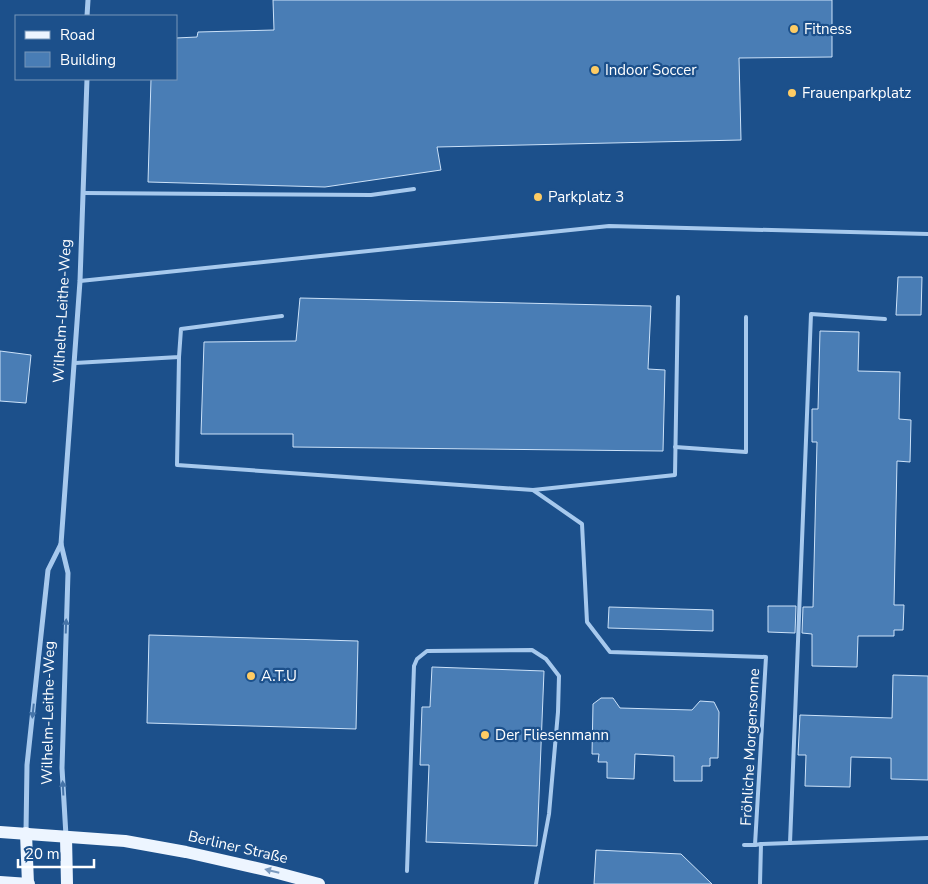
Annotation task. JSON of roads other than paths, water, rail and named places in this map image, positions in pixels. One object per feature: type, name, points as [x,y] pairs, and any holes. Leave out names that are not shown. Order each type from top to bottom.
[{"type":"main road","name":"Berliner Straße","points":[[0,832],[125,841],[186,852],[319,884]]},
{"type":"main road","name":"Wilhelm-Leithe-Weg","points":[[26,833],[28,884]]},
{"type":"main road","name":"Wilhelm-Leithe-Weg","points":[[66,837],[67,884]]},
{"type":"main road","points":[[0,882],[28,884]]},
{"type":"street","points":[[87,15],[88,0]]},
{"type":"street","name":"Wilhelm-Leithe-Weg","points":[[66,837],[62,768],[68,573],[61,544],[80,281],[87,80]]},
{"type":"street","name":"Wilhelm-Leithe-Weg","points":[[26,833],[27,765],[48,570],[61,544]]},
{"type":"lane","points":[[84,194],[371,195],[414,189]]},
{"type":"lane","points":[[80,281],[610,226],[928,234]]},
{"type":"lane","points":[[282,316],[181,329],[176,465],[533,490],[675,475],[678,297]]},
{"type":"lane","points":[[790,843],[811,314],[884,319]]},
{"type":"lane","points":[[675,447],[746,452],[746,317]]},
{"type":"lane","points":[[75,363],[179,357]]},
{"type":"lane","name":"Fröhliche Morgensonne","points":[[533,490],[582,524],[587,622],[610,652],[766,657],[755,845]]},
{"type":"lane","points":[[407,871],[414,666],[417,659],[427,651],[532,650],[546,659],[558,676],[558,712],[549,814],[536,884]]},
{"type":"lane","name":"Fröhliche Morgensonne","points":[[744,845],[928,838]]},
{"type":"lane","name":"Fröhliche Morgensonne","points":[[760,884],[761,844]]},
{"type":"place","name":"Fitness","points":[[794,29]]},
{"type":"place","name":"Indoor Soccer","points":[[595,70]]},
{"type":"place","name":"Frauenparkplatz","points":[[792,93]]},
{"type":"place","name":"Parkplatz 3","points":[[538,197]]},
{"type":"place","name":"A.T.U","points":[[251,676]]},
{"type":"place","name":"Der Fliesenmann","points":[[485,735]]}]
